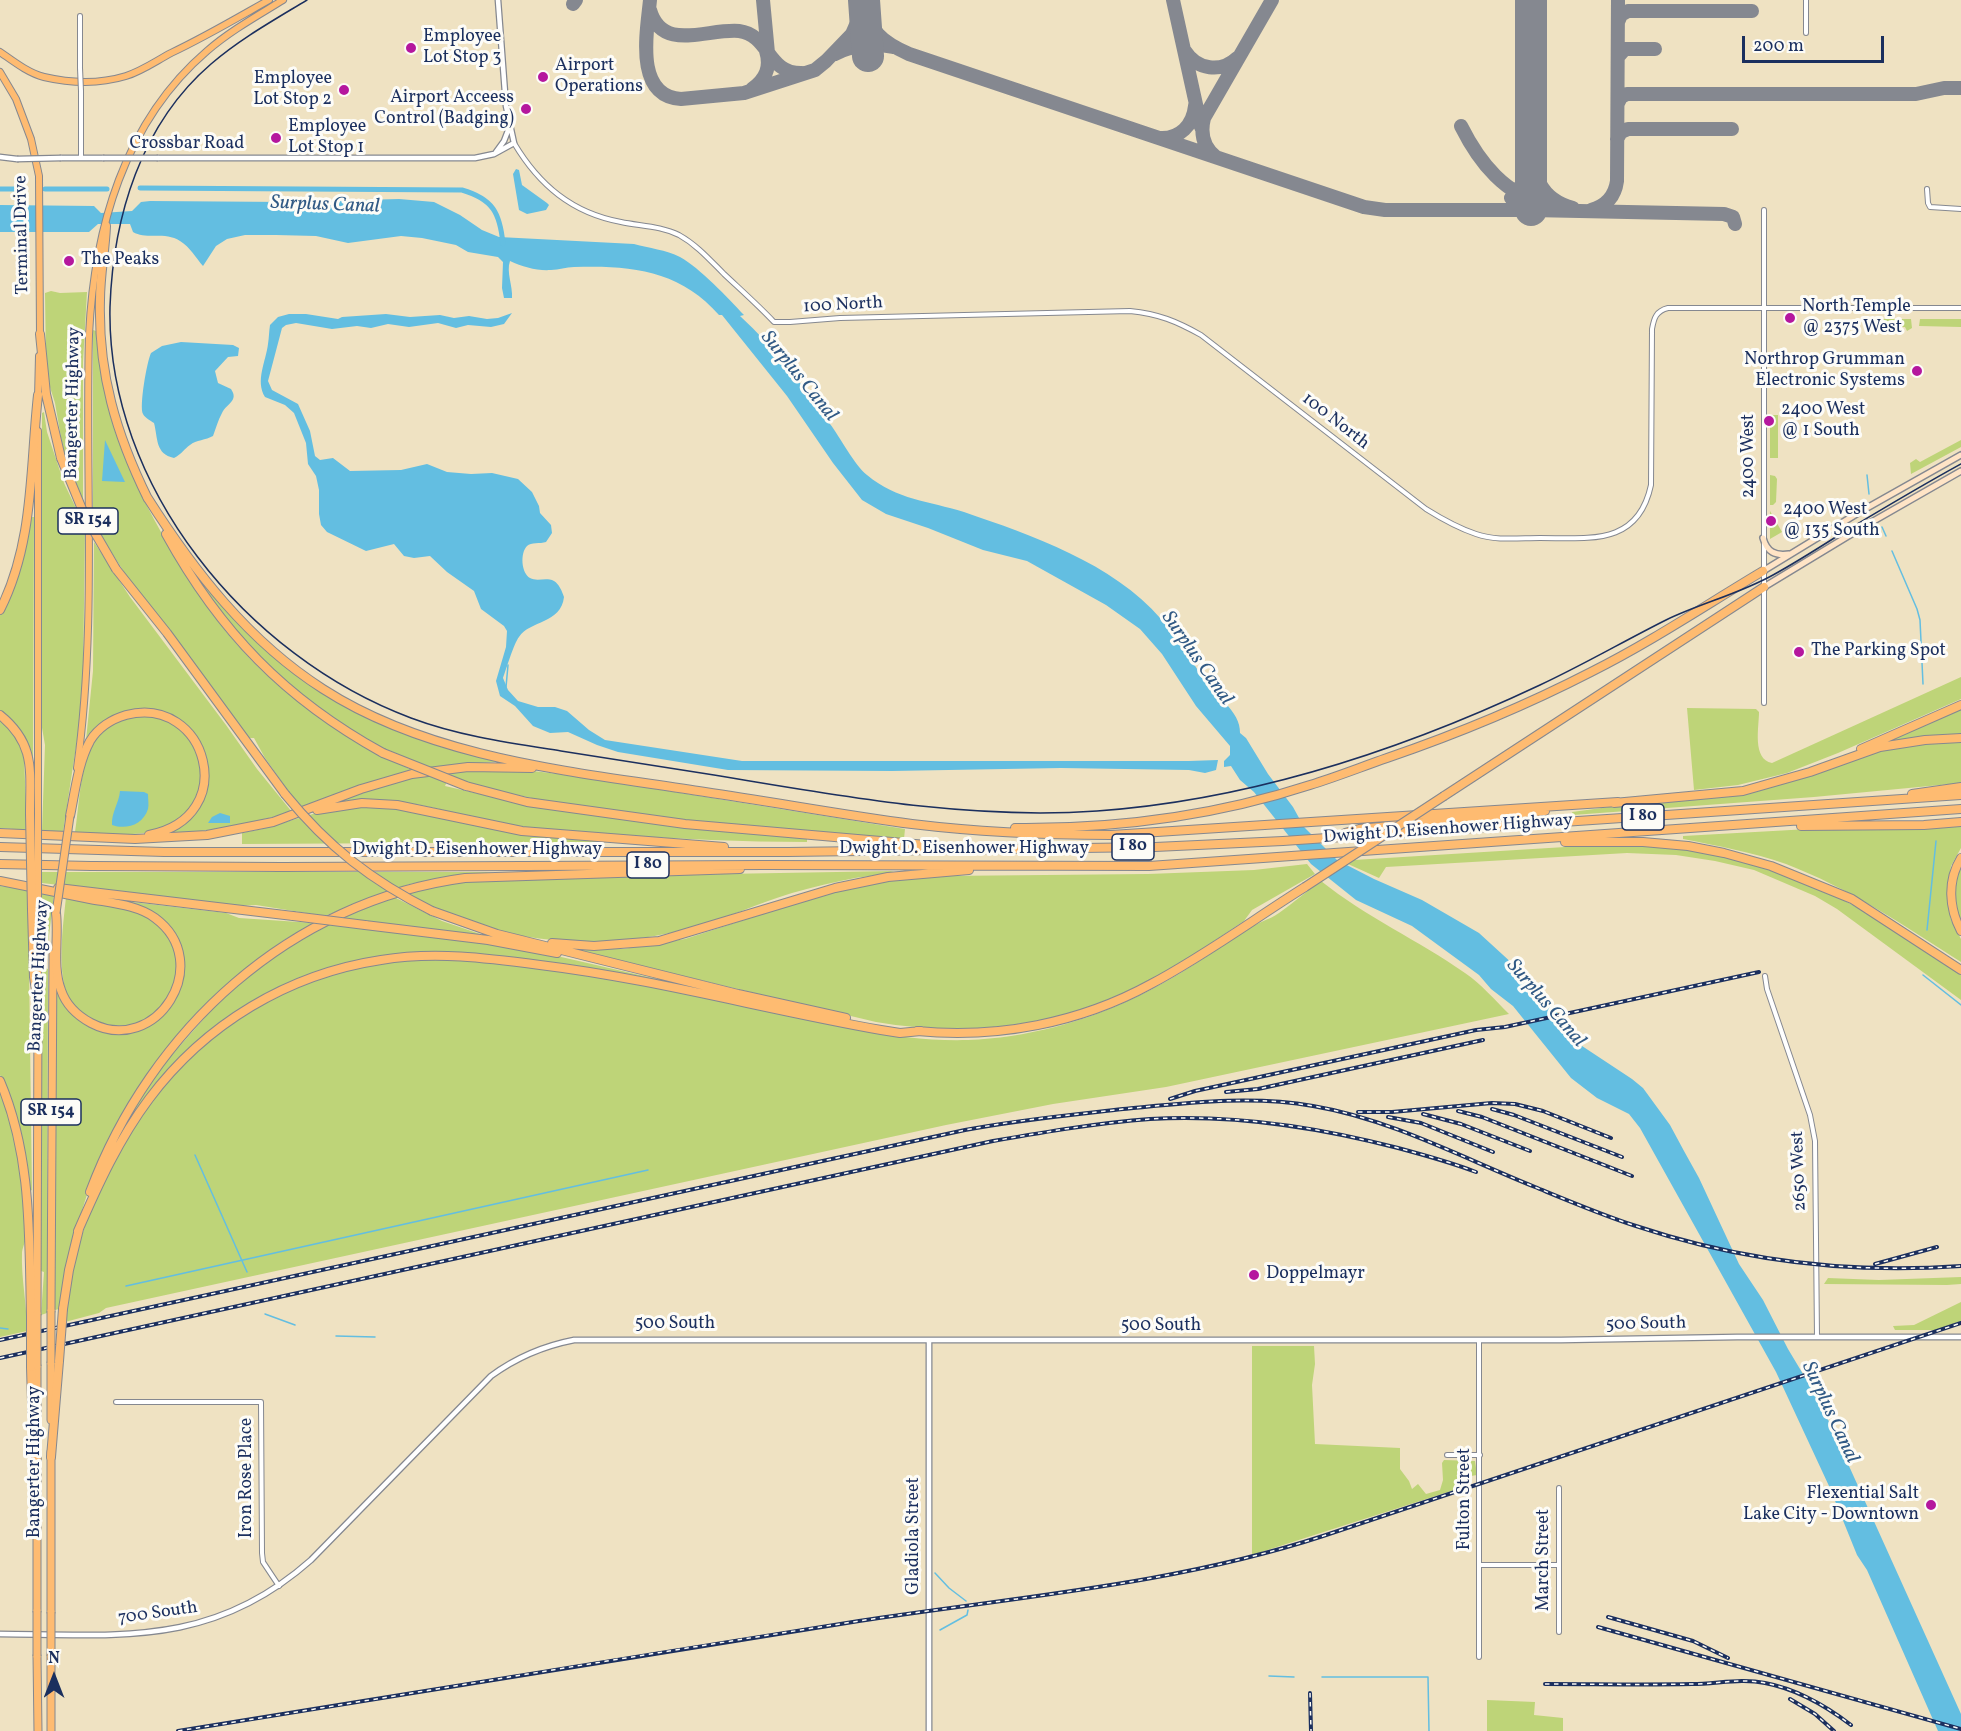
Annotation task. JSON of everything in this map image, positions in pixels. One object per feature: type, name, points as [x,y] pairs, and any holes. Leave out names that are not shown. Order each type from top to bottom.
[{"type":"highway","points":[[106,226],[99,308],[104,369],[118,429],[130,461],[167,538],[197,587],[230,631],[263,666],[316,712],[383,753],[466,786],[528,802],[685,824],[984,850]]},
{"type":"highway","points":[[40,334],[46,394],[61,458],[84,514],[116,569],[285,794],[310,824],[348,858],[395,892],[432,911],[475,927],[652,973],[879,1026],[967,1033],[1010,1029],[1053,1021],[1103,1006],[1135,992],[1165,976],[1305,887],[1764,587]]},
{"type":"highway","points":[[0,610],[15,575],[25,540],[38,395]]},
{"type":"highway","points":[[147,497],[204,580],[241,622],[274,654],[324,690],[371,716],[432,740],[487,754],[579,772],[912,824],[1048,835],[1111,835],[1618,802]]},
{"type":"highway","points":[[912,824],[966,828],[1097,826],[1181,816],[1253,801],[1291,790],[1420,747],[1497,717],[1592,672],[1693,615],[1763,571]]},
{"type":"highway","points":[[1810,772],[1961,705]]},
{"type":"highway","points":[[70,816],[90,742],[105,725],[117,717],[141,712],[163,716],[174,721],[193,738],[203,759],[204,787],[196,806],[182,822],[163,832],[108,837]]},
{"type":"highway","points":[[0,715],[13,725],[26,746],[29,763],[34,814],[34,977],[38,1004]]},
{"type":"highway","points":[[1326,838],[1359,829],[1743,790],[1810,772],[1889,745],[1961,738]]},
{"type":"highway","points":[[0,834],[166,838],[207,835],[254,827],[301,813],[361,789],[411,774],[468,767],[519,766],[579,772]]},
{"type":"highway","points":[[1846,803],[1961,787]]},
{"type":"highway","name":"Dwight D. Eisenhower Highway","points":[[0,847],[164,852],[788,852],[1155,847],[1283,841],[1961,795]]},
{"type":"highway","points":[[301,813],[362,803],[397,805],[522,831],[788,852]]},
{"type":"highway","name":"Dwight D. Eisenhower Highway","points":[[0,864],[258,867],[1149,866],[1961,809]]},
{"type":"highway","name":"Bangerter Highway","points":[[55,1362],[51,1311],[51,1000],[56,913],[70,816]]},
{"type":"highway","points":[[1734,826],[1924,825],[1961,822]]},
{"type":"highway","points":[[1500,842],[1643,842],[1688,846],[1753,860],[1852,899],[1961,970]]},
{"type":"highway","points":[[1961,858],[1955,867],[1951,888],[1953,911],[1961,931]]},
{"type":"highway","points":[[51,1457],[55,1362],[69,1270],[86,1203],[111,1144],[158,1068],[213,1003],[244,974],[288,941],[322,922],[353,907],[420,885],[465,878],[731,870],[765,865]]},
{"type":"highway","points":[[533,942],[594,946],[659,941],[835,888],[867,881],[898,876],[1025,866]]},
{"type":"highway","points":[[0,881],[133,908],[157,919],[174,940],[181,963],[178,987],[166,1008],[147,1023],[120,1030],[96,1026],[82,1018],[70,1007],[60,989],[57,970],[59,932],[56,913]]},
{"type":"highway","points":[[0,881],[488,940],[652,973]]},
{"type":"highway","points":[[78,1231],[105,1172],[134,1122],[162,1083],[185,1058],[221,1027],[259,1002],[300,982],[343,968],[383,959],[434,956],[522,962],[652,982],[889,1032],[921,1031]]},
{"type":"highway","name":"Bangerter Highway","points":[[34,1315],[38,1004]]},
{"type":"highway","points":[[0,1081],[16,1128],[26,1183],[34,1315],[33,1436],[37,1462]]},
{"type":"highway","name":"Bangerter Highway","points":[[51,1457],[51,1731]]},
{"type":"highway","name":"Bangerter Highway","points":[[37,1462],[38,1731]]},
{"type":"main road","points":[[0,52],[15,63],[42,76],[82,82],[111,80],[128,76],[144,68],[269,0]]},
{"type":"main road","points":[[106,226],[119,177],[133,145],[165,94],[216,44],[283,0]]},
{"type":"main road","name":"Terminal Drive","points":[[0,72],[16,99],[31,139],[39,176],[40,334]]},
{"type":"main road","name":"Bangerter Highway","points":[[70,816],[83,725],[87,665],[90,318],[96,258],[106,226]]},
{"type":"main road","name":"Bangerter Highway","points":[[34,814],[40,334]]},
{"type":"main road","points":[[1763,571],[1961,455]]},
{"type":"main road","points":[[1764,587],[1961,471]]},
{"type":"main road","points":[[1763,538],[1766,547],[1771,552],[1790,554]]},
{"type":"street","points":[[498,0],[506,106],[514,143]]},
{"type":"street","points":[[1806,0],[1806,33]]},
{"type":"street","points":[[80,16],[81,158]]},
{"type":"street","points":[[494,154],[504,141],[510,125]]},
{"type":"street","name":"Crossbar Road","points":[[0,157],[18,159],[483,158],[514,143]]},
{"type":"street","name":"100 North","points":[[514,143],[522,156],[552,190],[577,208],[603,218],[665,229],[687,240],[774,322],[840,318],[1119,311],[1156,314],[1178,322],[1201,335],[1426,509],[1445,521],[1478,535],[1498,538],[1598,538],[1623,530],[1639,516],[1648,502],[1651,485],[1652,329],[1654,318],[1660,310],[1668,308],[1961,308]]},
{"type":"street","points":[[1927,189],[1930,207],[1961,209]]},
{"type":"street","name":"2400 West","points":[[1764,210],[1764,703]]},
{"type":"street","name":"2650 West","points":[[1765,976],[1810,1115],[1815,1141],[1817,1337]]},
{"type":"street","name":"500 South","points":[[405,1463],[491,1376],[523,1355],[556,1343],[597,1339],[1479,1340],[1961,1337]]},
{"type":"street","name":"Gladiola Street","points":[[929,1340],[929,1731]]},
{"type":"street","name":"Fulton Street","points":[[1479,1340],[1479,1657]]},
{"type":"street","name":"Iron Rose Place","points":[[116,1402],[261,1402],[262,1553],[263,1562],[279,1586]]},
{"type":"street","points":[[1447,1455],[1480,1455]]},
{"type":"street","name":"700 South","points":[[0,1634],[115,1634],[171,1630],[206,1622],[229,1613],[262,1597],[311,1560],[405,1463]]},
{"type":"street","name":"March Street","points":[[1559,1488],[1559,1632]]},
{"type":"street","points":[[1480,1565],[1559,1564]]},
{"type":"green space","points":[[51,291],[87,292],[83,362],[83,503],[63,449],[55,403],[49,384],[46,361],[45,293]]},
{"type":"green space","points":[[1878,319],[1911,319],[1912,328],[1907,331],[1905,327],[1880,327],[1882,331],[1879,331]]},
{"type":"green space","points":[[1920,319],[1961,319],[1961,327],[1919,326]]},
{"type":"green space","points":[[93,330],[96,331],[109,411],[125,459],[161,532],[212,613],[261,670],[308,709],[360,743],[414,771],[371,782],[301,809],[265,758],[254,738],[248,738],[129,580],[93,523]]},
{"type":"green space","points":[[44,412],[47,432],[64,483],[85,527],[83,677],[79,727],[63,832],[42,831],[45,745],[41,722],[42,413]]},
{"type":"green space","points":[[1770,415],[1778,415],[1778,458],[1770,458]]},
{"type":"green space","points":[[1961,440],[1961,447],[1911,474],[1910,463],[1916,459],[1920,462]]},
{"type":"green space","points":[[1770,475],[1777,479],[1776,502],[1773,505],[1770,505]]},
{"type":"green space","points":[[1770,511],[1782,532],[1770,539]]},
{"type":"green space","points":[[31,517],[34,517],[33,756],[20,730],[0,711],[0,615],[20,568]]},
{"type":"green space","points":[[94,542],[130,597],[257,769],[292,812],[229,826],[165,835],[189,819],[198,808],[208,781],[205,754],[191,729],[169,714],[157,710],[131,710],[106,720],[86,740],[93,671]]},
{"type":"green space","points":[[199,580],[261,643],[295,671],[332,696],[410,735],[496,762],[427,769],[365,740],[294,690],[235,632],[197,582]]},
{"type":"green space","points":[[1961,677],[1961,699],[1838,753],[1787,773],[1738,785],[1694,790],[1687,708],[1756,709],[1759,712],[1759,749],[1762,756],[1772,763]]},
{"type":"green space","points":[[1961,707],[1961,735],[1922,736],[1888,742],[1887,739]]},
{"type":"green space","points":[[154,716],[175,725],[193,746],[198,759],[201,772],[200,785],[189,810],[175,823],[150,832],[75,833],[84,767],[97,737],[107,726],[121,719]]},
{"type":"green space","points":[[0,718],[14,732],[24,757],[27,830],[0,828]]},
{"type":"green space","points":[[1961,740],[1961,783],[1814,797],[1573,815],[1572,812],[1732,795],[1781,784],[1845,760],[1899,745]]},
{"type":"green space","points":[[516,769],[575,776],[905,829],[904,839],[763,829],[623,813],[557,803],[470,784],[449,777],[445,786],[527,805],[650,823],[807,838],[807,842],[711,840],[559,831],[501,824],[408,803],[360,800],[336,803],[385,785],[422,776],[477,770]]},
{"type":"green space","points":[[378,805],[471,823],[615,840],[615,842],[242,844],[242,833],[323,811]]},
{"type":"green space","points":[[1961,824],[1961,848],[1951,866],[1947,896],[1951,920],[1961,939],[1961,962],[1832,884],[1786,864],[1760,856],[1683,839],[1683,836],[1809,829]]},
{"type":"green space","points":[[1614,844],[1677,849],[1739,860],[1828,892],[1869,915],[1961,974],[1961,1000],[1837,909],[1815,896],[1754,870],[1715,861],[1676,855],[1627,853],[1386,867],[1379,878],[1348,864],[1354,860]]},
{"type":"green space","points":[[1961,859],[1961,928],[1954,908],[1956,871]]},
{"type":"green space","points":[[1307,864],[1315,874],[1252,910],[1244,921],[1160,975],[1115,997],[1082,1009],[1015,1024],[946,1029],[876,1022],[570,949],[623,949],[685,939],[840,889],[905,878],[1148,874],[1254,870]]},
{"type":"green space","points":[[894,871],[800,891],[706,923],[664,934],[605,941],[575,941],[516,935],[459,919],[405,893],[448,883],[495,878]]},
{"type":"green space","points":[[42,872],[497,872],[444,877],[410,884],[325,916],[256,905],[237,906],[42,883]]},
{"type":"green space","points":[[1321,881],[1356,906],[1465,973],[1509,1014],[1166,1087],[1053,1104],[946,1125],[106,1308],[99,1313],[65,1322],[76,1259],[84,1228],[96,1198],[125,1141],[161,1088],[207,1041],[233,1021],[291,989],[322,976],[354,967],[405,959],[443,958],[481,961],[649,986],[889,1035],[942,1040],[989,1039],[1033,1032],[1075,1021],[1136,997],[1275,915]]},
{"type":"green space","points":[[0,886],[28,890],[32,1190],[30,1191],[9,1099],[0,1075]]},
{"type":"green space","points":[[42,893],[54,895],[45,968],[48,969],[47,1313],[41,1315],[44,1272],[41,1271]]},
{"type":"green space","points":[[392,896],[442,921],[480,934],[480,937],[337,918]]},
{"type":"green space","points":[[66,897],[132,910],[150,918],[167,934],[175,954],[176,974],[170,993],[159,1009],[142,1021],[122,1026],[98,1022],[82,1014],[72,1005],[63,978],[62,964]]},
{"type":"green space","points":[[132,902],[226,913],[239,918],[314,923],[284,940],[243,971],[221,991],[170,1047],[90,1185],[69,1252],[59,1309],[55,1310],[56,987],[71,1010],[90,1025],[111,1032],[133,1032],[153,1024],[169,1010],[180,989],[183,958],[177,938],[164,922],[151,913],[132,905]]},
{"type":"green space","points":[[326,924],[480,942],[557,956],[696,988],[438,953],[315,973],[199,1040],[121,1137],[119,1135],[149,1085],[222,998],[261,964]]},
{"type":"green space","points":[[0,1090],[11,1125],[22,1180],[26,1239],[22,1262],[27,1331],[0,1337]]},
{"type":"green space","points":[[1961,1277],[1961,1284],[1947,1285],[1824,1284],[1828,1278],[1879,1280]]},
{"type":"green space","points":[[1961,1302],[1961,1321],[1937,1330],[1895,1330],[1893,1326],[1914,1325]]},
{"type":"green space","points":[[1252,1346],[1314,1346],[1315,1364],[1312,1385],[1315,1444],[1400,1448],[1400,1469],[1412,1489],[1418,1484],[1426,1494],[1440,1490],[1444,1460],[1475,1461],[1477,1475],[1471,1476],[1470,1485],[1252,1555]]},
{"type":"green space","points":[[1487,1700],[1535,1702],[1534,1715],[1563,1718],[1563,1731],[1487,1731]]},
{"type":"water","points":[[516,169],[519,170],[522,185],[549,205],[546,210],[527,214],[519,210],[513,174]]},
{"type":"water","name":"Surplus Canal","points":[[399,199],[434,202],[460,215],[482,230],[499,237],[634,244],[669,253],[688,262],[714,284],[744,315],[740,316],[788,367],[867,475],[902,495],[964,512],[1070,553],[1119,582],[1142,599],[1167,626],[1208,684],[1232,710],[1240,733],[1246,738],[1268,774],[1293,807],[1304,827],[1337,860],[1422,900],[1479,933],[1538,987],[1557,1012],[1561,1027],[1579,1044],[1643,1088],[1670,1125],[1699,1178],[1739,1264],[1763,1300],[1788,1349],[1821,1404],[1961,1714],[1961,1731],[1938,1731],[1776,1372],[1640,1128],[1629,1114],[1597,1098],[1571,1078],[1513,1006],[1491,989],[1479,975],[1412,926],[1356,900],[1311,864],[1254,792],[1240,780],[1231,766],[1224,767],[1224,761],[1230,755],[1230,746],[1196,706],[1162,654],[1140,629],[1106,605],[1027,561],[983,550],[886,514],[862,500],[833,463],[787,396],[722,315],[719,315],[688,288],[653,273],[615,267],[541,270],[510,261],[512,298],[504,298],[503,262],[498,257],[468,252],[456,245],[422,238],[401,236],[348,243],[316,236],[245,235],[227,239],[216,246],[203,266],[184,243],[168,236],[138,234],[133,232],[130,224],[98,224],[89,232],[0,232],[0,205],[94,206],[101,213],[132,211],[141,202],[150,201],[287,202]]},
{"type":"water","points":[[512,313],[504,324],[491,327],[468,325],[456,328],[438,323],[409,327],[388,324],[371,328],[357,326],[332,329],[296,323],[286,325],[282,328],[268,381],[272,390],[298,404],[310,431],[315,456],[320,460],[333,458],[350,471],[401,470],[427,464],[447,472],[492,473],[518,479],[532,492],[540,513],[551,525],[552,533],[546,542],[527,546],[523,553],[523,568],[530,578],[554,581],[564,597],[562,606],[557,612],[530,627],[519,637],[515,645],[503,678],[508,690],[518,701],[538,707],[555,707],[567,711],[605,740],[742,761],[1218,760],[1216,770],[1205,773],[1189,770],[1061,768],[892,771],[728,770],[618,752],[568,732],[550,733],[533,726],[515,706],[500,696],[496,681],[506,647],[507,631],[504,626],[481,609],[474,591],[447,572],[430,556],[414,558],[404,556],[394,544],[366,551],[327,532],[321,525],[316,476],[308,464],[306,443],[294,413],[285,405],[265,397],[261,384],[270,325],[278,317],[289,314],[306,314],[338,319],[386,314],[410,317],[469,316],[487,319]]},
{"type":"water","points":[[181,342],[233,345],[239,348],[238,356],[228,357],[215,371],[218,383],[231,389],[234,396],[224,410],[213,436],[192,443],[174,458],[160,449],[154,423],[143,414],[142,403],[151,353],[162,346]]},
{"type":"water","points":[[105,440],[125,482],[102,481]]},
{"type":"water","points":[[120,791],[148,794],[146,814],[133,825],[123,827],[112,825]]},
{"type":"water","points":[[220,813],[230,816],[230,823],[208,823],[212,817]]},
{"type":"waterway","name":"Surplus Canal","points":[[140,188],[462,190],[481,198],[493,209],[500,224],[503,244]]},
{"type":"waterway","points":[[0,189],[24,189]]},
{"type":"waterway","points":[[45,189],[107,189]]},
{"type":"waterway","points":[[1867,475],[1869,494]]},
{"type":"waterway","points":[[1882,527],[1886,536]]},
{"type":"waterway","points":[[1892,551],[1920,620],[1923,684]]},
{"type":"waterway","points":[[506,687],[508,665]]},
{"type":"waterway","points":[[1927,930],[1936,841]]},
{"type":"waterway","points":[[1923,975],[1961,1005]]},
{"type":"waterway","points":[[195,1155],[247,1272]]},
{"type":"waterway","points":[[126,1286],[648,1170]]},
{"type":"waterway","points":[[265,1314],[295,1325]]},
{"type":"waterway","points":[[0,1328],[8,1329]]},
{"type":"waterway","points":[[336,1336],[375,1337]]},
{"type":"waterway","points":[[935,1573],[966,1601]]},
{"type":"waterway","points":[[940,1630],[967,1615],[968,1610]]},
{"type":"waterway","points":[[1269,1676],[1294,1677]]},
{"type":"waterway","points":[[1322,1677],[1428,1677],[1429,1731]]},
{"type":"taxiway","points":[[573,4],[576,0]]},
{"type":"taxiway","points":[[650,0],[646,44],[650,75],[656,87],[666,95],[681,99],[744,93],[815,70],[852,34],[862,3]]},
{"type":"taxiway","points":[[763,0],[768,53]]},
{"type":"taxiway","points":[[865,0],[873,28],[884,40],[909,54],[1364,207],[1385,210],[1724,214],[1733,217],[1735,224]]},
{"type":"taxiway","points":[[1173,0],[1201,127]]},
{"type":"taxiway","points":[[1216,157],[1208,149],[1204,140],[1202,129],[1204,118],[1272,0]]},
{"type":"taxiway","points":[[1591,210],[1609,200],[1617,181],[1618,0]]},
{"type":"taxiway","points":[[650,10],[656,23],[665,31],[675,35],[687,36],[727,31],[749,34],[757,39],[782,67],[791,72],[802,73]]},
{"type":"taxiway","points":[[1618,22],[1621,15],[1628,11],[1752,11]]},
{"type":"taxiway","points":[[835,54],[864,46],[893,47]]},
{"type":"taxiway","points":[[1618,57],[1625,49],[1655,49]]},
{"type":"taxiway","points":[[752,89],[761,81],[766,72],[768,62],[766,51]]},
{"type":"taxiway","points":[[1185,51],[1196,62],[1210,67],[1224,66],[1237,58]]},
{"type":"taxiway","points":[[1618,103],[1621,97],[1627,94],[1916,94],[1944,88],[1961,88]]},
{"type":"taxiway","points":[[1160,138],[1174,136],[1184,130],[1192,119],[1195,106]]},
{"type":"taxiway","points":[[1461,126],[1468,140],[1495,176],[1519,194],[1547,206]]},
{"type":"taxiway","points":[[1617,139],[1621,132],[1628,129],[1732,129]]},
{"type":"taxiway","points":[[1531,143],[1536,175],[1545,192],[1562,204],[1573,208]]},
{"type":"taxiway","points":[[1511,198],[1524,182],[1530,160]]},
{"type":"runway","points":[[864,0],[868,56]]},
{"type":"runway","points":[[1531,0],[1531,210]]},
{"type":"tram line","points":[[307,0],[245,38],[211,64],[187,88],[166,115],[149,144],[135,174],[125,206],[112,273],[110,307],[115,374],[132,438],[160,500],[198,557],[243,608],[294,653],[351,690],[411,718],[448,730],[504,742],[809,791],[952,809],[1048,813],[1097,811],[1212,796],[1324,769],[1434,731],[1487,709],[1556,677],[1666,620],[1760,582],[1961,464]]},
{"type":"railway","points":[[1170,1099],[1195,1091],[1476,1030],[1505,1027],[1759,972]]},
{"type":"railway","points":[[1226,1092],[1258,1089],[1483,1040]]},
{"type":"railway","points":[[0,1340],[965,1130],[1063,1116],[1218,1101],[1289,1103],[1342,1112],[1370,1120],[1426,1140],[1611,1217],[1716,1248],[1756,1256],[1838,1266],[1879,1268],[1961,1266]]},
{"type":"railway","points":[[1358,1112],[1392,1112],[1492,1103],[1515,1104],[1543,1111],[1611,1138]]},
{"type":"railway","points":[[1492,1109],[1514,1115],[1622,1157]]},
{"type":"railway","points":[[1458,1111],[1482,1117],[1632,1176]]},
{"type":"railway","points":[[1423,1114],[1461,1124],[1530,1151]]},
{"type":"railway","points":[[1388,1117],[1421,1123],[1493,1152]]},
{"type":"railway","points":[[0,1358],[993,1141],[1110,1123],[1150,1119],[1213,1118],[1306,1128],[1427,1156],[1476,1172]]},
{"type":"railway","points":[[1875,1264],[1937,1247]]},
{"type":"railway","points":[[178,1731],[774,1634],[1093,1588],[1209,1567],[1323,1536],[1961,1323]]},
{"type":"railway","points":[[1608,1617],[1693,1641],[1728,1658]]},
{"type":"railway","points":[[1598,1627],[1961,1729]]},
{"type":"railway","points":[[1545,1684],[1756,1682],[1800,1694],[1832,1711],[1851,1725]]},
{"type":"railway","points":[[1310,1693],[1311,1731]]},
{"type":"railway","points":[[1790,1699],[1815,1714],[1834,1731]]},
{"type":"place","name":"Employee Lot Stop 3","points":[[411,48]]},
{"type":"place","name":"Airport Operations","points":[[543,77]]},
{"type":"place","name":"Employee Lot Stop 2","points":[[344,90]]},
{"type":"place","name":"Airport Acceess Control (Badging)","points":[[526,109]]},
{"type":"place","name":"Employee Lot Stop 1","points":[[276,138]]},
{"type":"place","name":"The Peaks","points":[[69,261]]},
{"type":"place","name":"North Temple @ 2375 West","points":[[1790,318]]},
{"type":"place","name":"Northrop Grumman Electronic Systems","points":[[1917,371]]},
{"type":"place","name":"2400 West @ 1 South","points":[[1769,421]]},
{"type":"place","name":"2400 West @ 135 South","points":[[1771,521]]},
{"type":"place","name":"The Parking Spot","points":[[1799,652]]},
{"type":"place","name":"Doppelmayr","points":[[1254,1275]]},
{"type":"place","name":"Flexential Salt Lake City - Downtown","points":[[1931,1505]]}]
